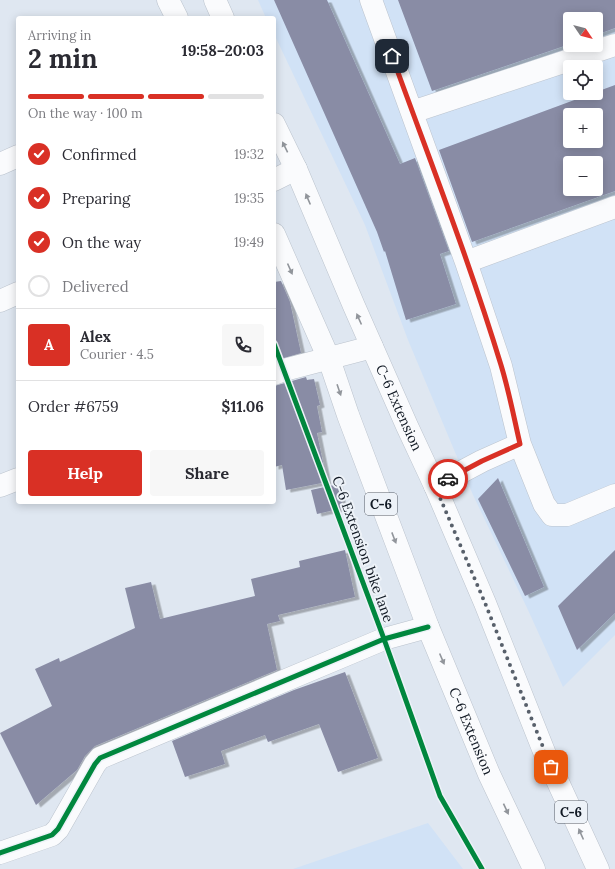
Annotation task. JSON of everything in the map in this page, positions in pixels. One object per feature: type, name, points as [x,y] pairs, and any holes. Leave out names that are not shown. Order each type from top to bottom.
[{"type":"main road","points":[[215,0],[222,16]]},
{"type":"main road","points":[[371,0],[466,262],[501,366],[520,444],[544,504],[552,515],[567,515],[615,495]]},
{"type":"main road","points":[[412,112],[615,45]]},
{"type":"main road","name":"C-6 Extension","points":[[276,128],[296,169],[372,347],[435,486],[485,603],[545,754],[598,869]]},
{"type":"main road","points":[[0,164],[16,157]]},
{"type":"main road","points":[[276,179],[296,169]]},
{"type":"main road","points":[[466,262],[615,207]]},
{"type":"main road","name":"C-6 Extension","points":[[276,239],[329,359],[348,416],[428,627],[489,774],[533,869]]},
{"type":"main road","points":[[0,301],[16,294]]},
{"type":"main road","points":[[276,373],[372,347]]},
{"type":"main road","points":[[435,486],[482,461],[520,444]]},
{"type":"main road","points":[[0,486],[16,479]]},
{"type":"main road","points":[[0,853],[52,835],[58,828],[95,764],[100,758],[384,639],[428,627]]},
{"type":"shaded area","points":[[258,0],[615,0],[615,635],[563,687],[473,495],[408,340],[365,225],[276,38],[276,16],[265,16]]},
{"type":"shaded area","points":[[428,823],[463,869],[293,869]]},
{"type":"building","points":[[274,0],[327,0],[400,164],[415,158],[449,251],[440,254],[456,304],[406,320],[385,251],[384,252],[377,232]]},
{"type":"building","points":[[398,0],[615,0],[615,28],[603,32],[603,12],[563,12],[563,46],[432,91]]},
{"type":"building","points":[[615,85],[615,191],[603,195],[603,156],[563,156],[563,196],[601,196],[472,242],[439,150],[574,100],[603,100],[603,89]]},
{"type":"building","points":[[281,281],[290,302],[301,353],[276,360],[276,282]]},
{"type":"building","points":[[306,377],[307,380],[314,379],[320,405],[317,406],[322,432],[317,433],[327,482],[286,490],[282,465],[276,466],[276,385]]},
{"type":"building","points":[[498,478],[544,587],[525,596],[478,499]]},
{"type":"building","points":[[338,484],[343,508],[317,514],[311,490]]},
{"type":"building","points":[[345,550],[355,597],[278,615],[280,621],[267,624],[277,670],[95,746],[85,756],[77,770],[36,805],[0,733],[52,706],[35,669],[59,658],[60,662],[135,628],[125,588],[151,582],[160,619],[255,596],[251,579],[300,567],[299,561]]},
{"type":"building","points":[[615,550],[615,613],[577,650],[558,606]]},
{"type":"building","points":[[345,672],[378,758],[338,772],[319,724],[268,742],[265,735],[221,751],[225,764],[185,777],[172,741],[294,690]]},
{"type":"cycle path","name":"C-6 Extension bike lane","points":[[276,349],[384,639],[440,796],[482,869]]},
{"type":"cycle path","points":[[0,853],[52,835],[58,829],[95,764],[100,758],[384,639],[428,627]]},
{"type":"way so far","points":[[448,479],[435,486],[485,603],[551,767]]},
{"type":"route","points":[[392,56],[466,262],[501,366],[520,444],[482,461],[448,479]]}]
